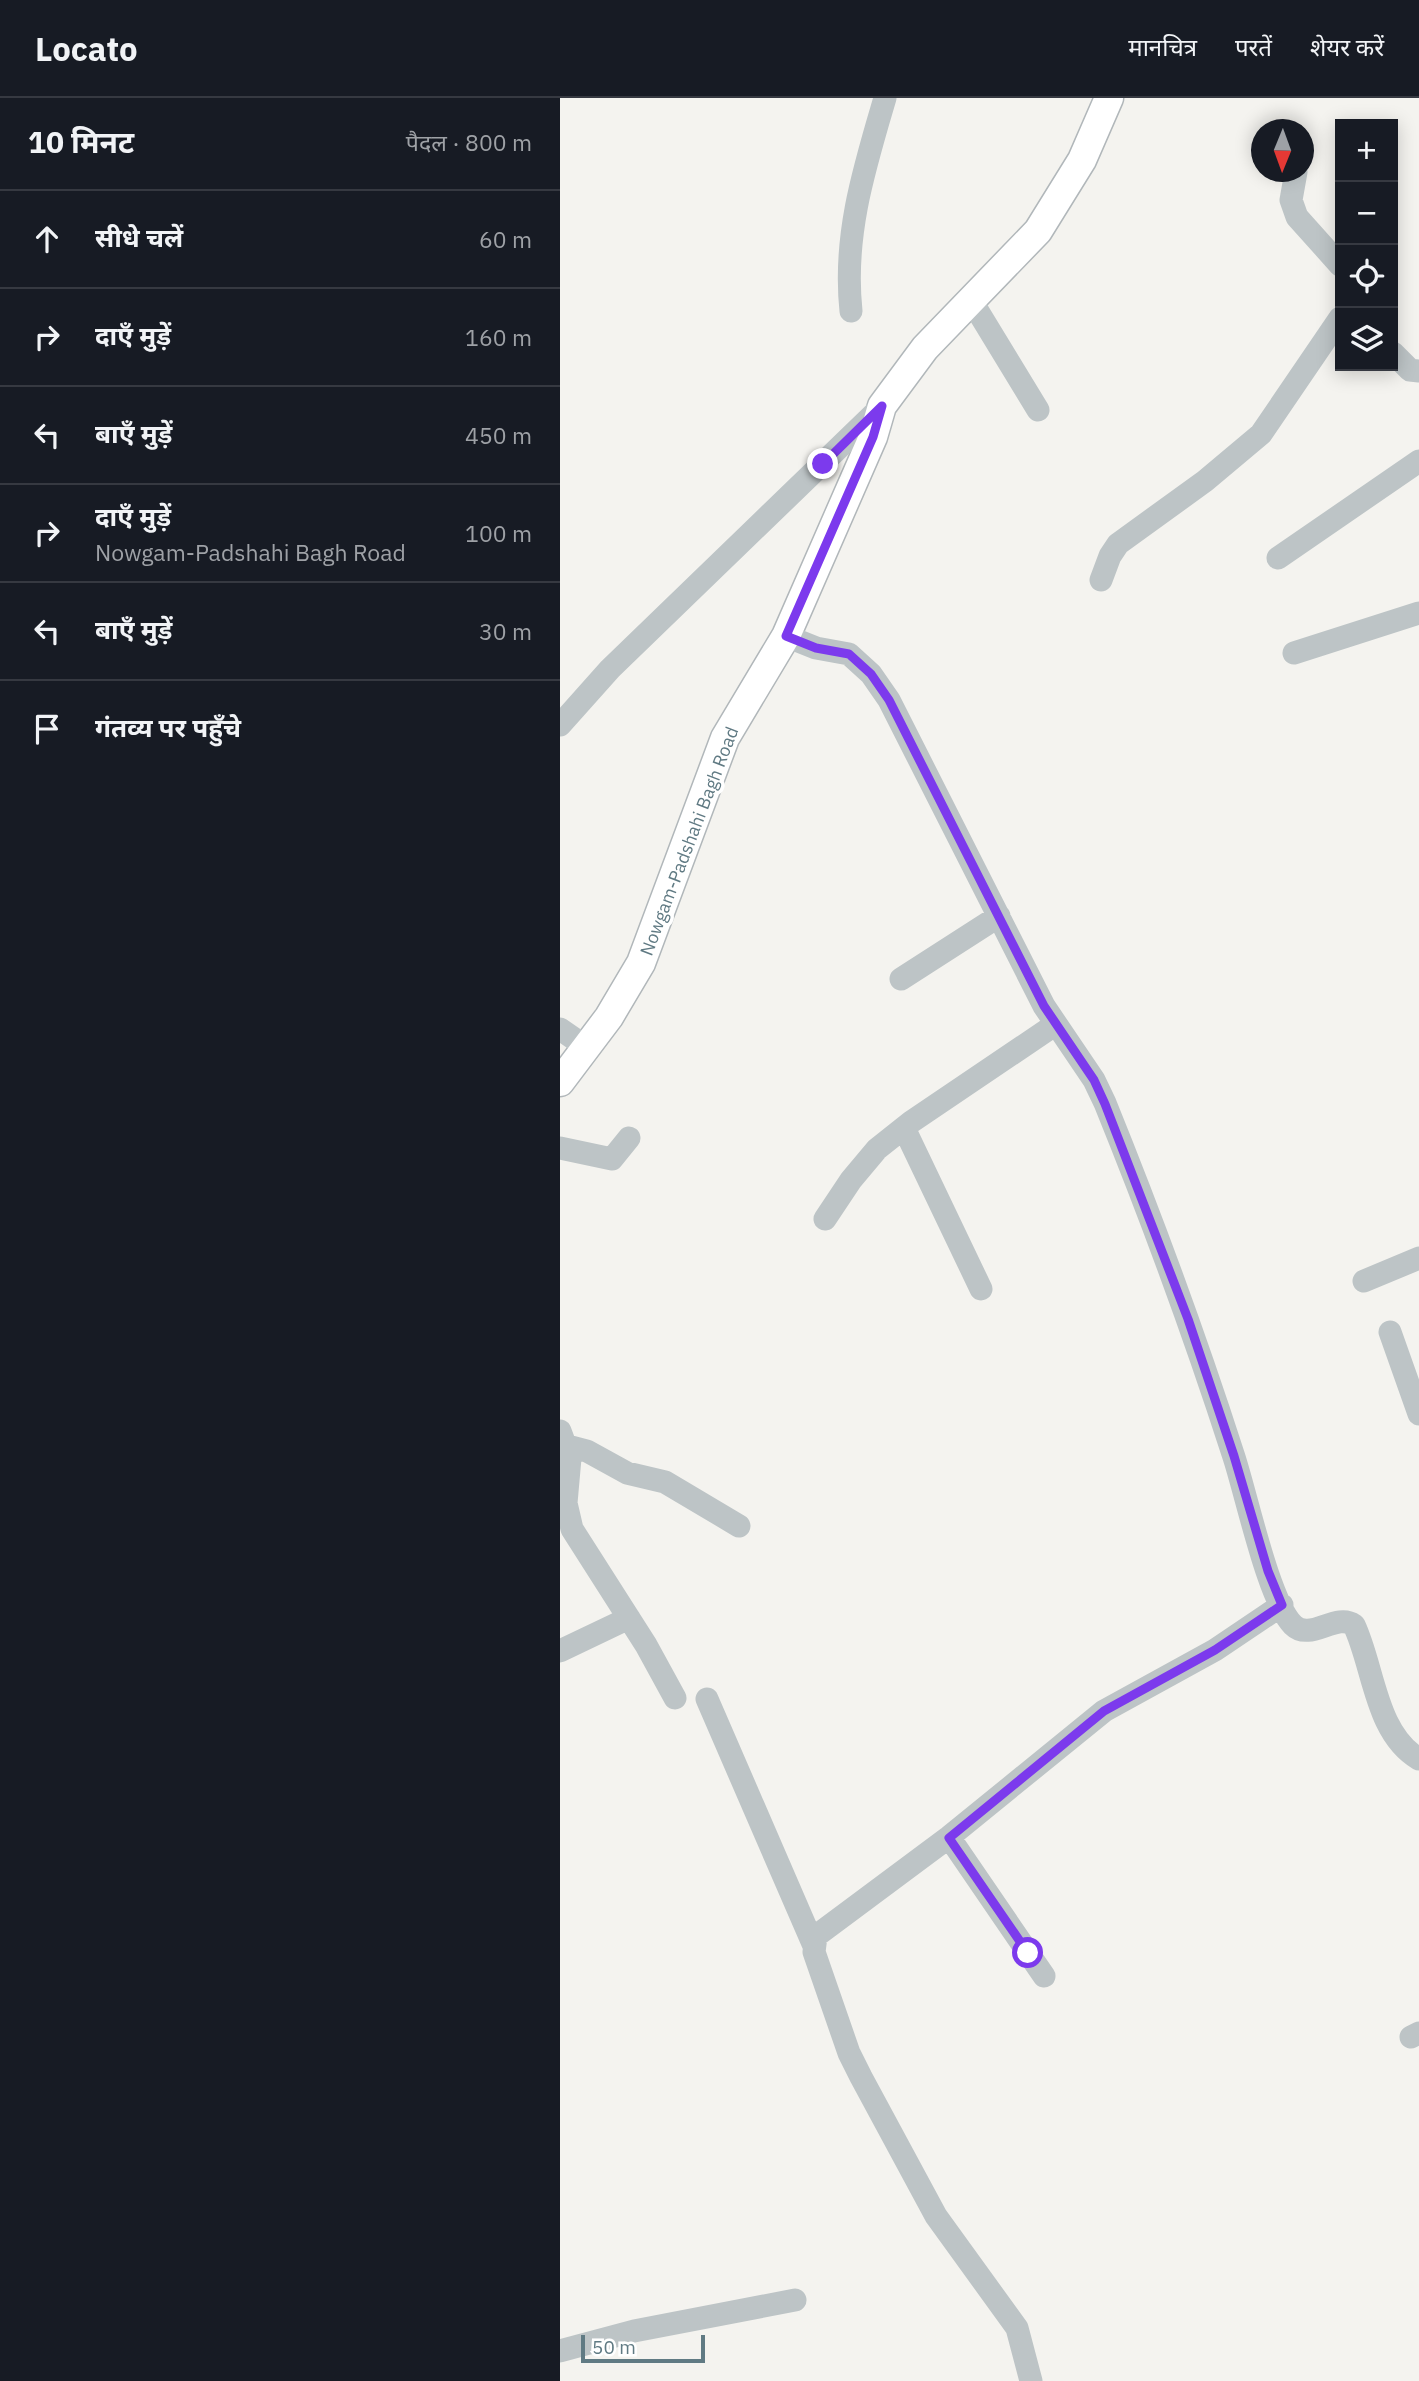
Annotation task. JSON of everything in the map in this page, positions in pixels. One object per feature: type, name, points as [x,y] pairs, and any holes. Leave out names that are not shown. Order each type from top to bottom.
[{"type":"main road","name":"Nowgam-Padshahi Bagh Road","points":[[560,1082],[609,1017],[641,963],[726,738],[786,636],[873,437],[882,406],[925,348],[1038,231],[1082,160],[1109,98]]},
{"type":"street","points":[[851,311],[848,279],[855,206],[886,98]]},
{"type":"street","points":[[1294,182],[1291,200],[1297,216],[1335,259]]},
{"type":"street","points":[[971,300],[1038,410]]},
{"type":"street","points":[[1101,580],[1110,556],[1118,544],[1205,481],[1261,434],[1335,325]]},
{"type":"street","points":[[1398,357],[1410,370],[1419,371]]},
{"type":"street","points":[[560,725],[610,669],[882,406]]},
{"type":"street","points":[[1278,558],[1419,461]]},
{"type":"street","points":[[1294,653],[1419,613]]},
{"type":"street","points":[[786,636],[816,648],[849,654],[871,674],[889,700],[1056,1024],[1094,1080],[1146,1204],[1188,1319],[1234,1456],[1268,1571],[1282,1605],[1295,1627],[1303,1631],[1344,1622],[1354,1625],[1386,1719],[1399,1743],[1418,1757]]},
{"type":"street","points":[[901,979],[999,916]]},
{"type":"street","points":[[825,1219],[877,1149],[1056,1024]]},
{"type":"street","points":[[560,1029],[586,1047]]},
{"type":"street","points":[[904,1128],[981,1289]]},
{"type":"street","points":[[560,1148],[606,1160],[616,1157],[629,1138]]},
{"type":"street","points":[[1364,1281],[1419,1258]]},
{"type":"street","points":[[1390,1332],[1419,1414]]},
{"type":"street","points":[[564,1439],[570,1458],[563,1502],[572,1529],[629,1618],[675,1698]]},
{"type":"street","points":[[564,1439],[627,1473],[665,1482],[739,1526]]},
{"type":"street","points":[[814,1946],[816,1936],[820,1932],[949,1838],[1104,1711],[1215,1650],[1282,1605]]},
{"type":"street","points":[[560,1651],[629,1618]]},
{"type":"street","points":[[707,1699],[814,1946],[849,2053],[936,2216],[1017,2328],[1031,2381]]},
{"type":"street","points":[[949,1838],[1044,1976]]},
{"type":"street","points":[[560,2351],[634,2331],[795,2300]]},
{"type":"route","points":[[823,464],[882,406],[873,437],[786,636],[816,648],[849,654],[871,674],[889,700],[1044,1006],[1094,1080],[1146,1204],[1180,1296],[1234,1456],[1268,1571],[1282,1605],[1215,1650],[1156,1680],[1104,1711],[949,1838],[1028,1953]]}]
